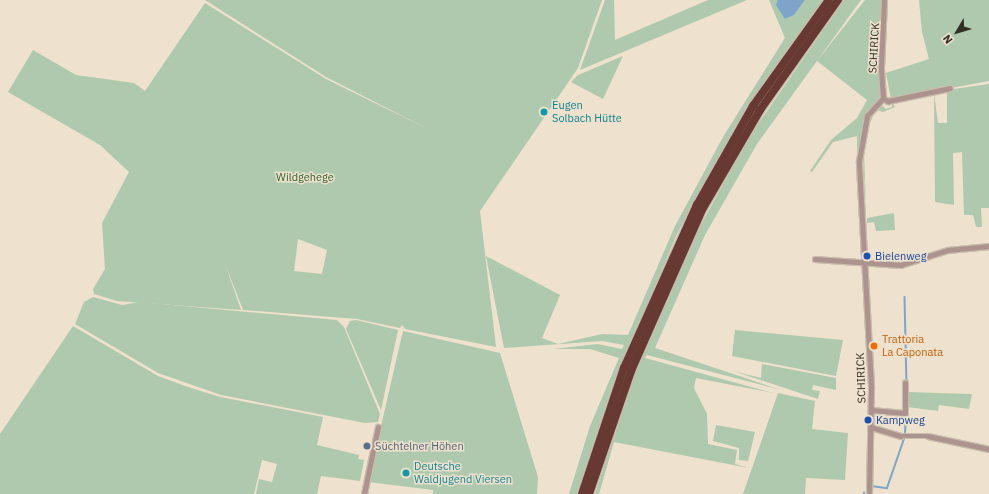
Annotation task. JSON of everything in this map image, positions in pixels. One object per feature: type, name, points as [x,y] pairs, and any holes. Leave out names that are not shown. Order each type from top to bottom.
[{"type":"highway","points":[[582,494],[624,368],[690,218],[753,106],[829,0]]},
{"type":"highway","points":[[589,494],[631,371],[703,208],[760,110],[838,0]]},
{"type":"street","name":"SCHIRICK","points":[[869,494],[871,410],[860,151],[867,116],[883,98],[881,67],[884,0]]},
{"type":"street","points":[[883,98],[888,101],[950,88]]},
{"type":"street","points":[[815,259],[864,261],[901,265],[948,250],[989,246]]},
{"type":"street","points":[[871,410],[905,413],[905,383]]},
{"type":"street","points":[[364,494],[378,426]]},
{"type":"street","points":[[871,427],[901,436],[928,436],[989,449]]},
{"type":"green space","name":"Wildgehege","points":[[205,0],[602,0],[578,68],[480,211],[496,347],[405,329],[402,325],[400,328],[357,319],[243,310],[225,264],[241,310],[117,301],[94,294],[93,289],[105,269],[102,223],[129,172],[100,145],[8,92],[33,50],[76,75],[134,83],[145,91],[205,3],[326,79],[430,130],[326,77]],"holes":[[[298,239],[327,250],[322,274],[294,271]]]},
{"type":"green space","points":[[605,0],[614,0],[615,40],[708,0],[747,0],[580,70]]},
{"type":"green space","points":[[769,0],[778,0],[785,19],[794,15],[805,0],[823,0],[735,127],[677,234],[610,395],[577,494],[569,494],[590,426],[619,358],[590,349],[554,349],[597,344],[622,349],[624,345],[602,341],[504,348],[486,256],[560,295],[542,338],[558,344],[602,334],[628,335],[675,226],[723,137],[785,38]]},
{"type":"green space","points":[[844,0],[861,0],[757,144],[705,235],[655,348],[781,390],[647,355],[645,358],[773,393],[696,378],[694,388],[707,414],[708,444],[737,450],[735,464],[749,468],[614,442],[599,494],[595,494],[637,366],[692,241],[749,137]]},
{"type":"green space","points":[[865,0],[882,0],[878,66],[880,96],[863,122],[857,184],[857,136],[833,142],[812,172],[810,171],[831,140],[857,118],[867,100],[817,61]]},
{"type":"green space","points":[[919,0],[989,0],[989,81],[891,99],[886,73],[929,59],[922,32]]},
{"type":"green space","points":[[623,56],[603,99],[571,82],[578,75]]},
{"type":"green space","points":[[989,84],[989,208],[981,208],[982,227],[976,227],[973,215],[964,215],[962,152],[953,153],[954,205],[935,202],[934,93],[938,123],[947,123],[947,90]]},
{"type":"green space","points":[[892,102],[895,107],[883,112],[876,110],[869,125],[864,152],[868,124],[874,110],[883,106],[886,109],[892,107]]},
{"type":"green space","points":[[864,152],[866,208],[863,159]]},
{"type":"green space","points":[[894,213],[895,230],[876,231],[874,222],[867,223],[867,218]]},
{"type":"green space","points":[[93,297],[122,305],[139,302],[337,320],[344,327],[380,414],[378,422],[365,423],[221,395],[158,373],[75,324],[84,302]]},
{"type":"green space","points":[[904,297],[907,392],[972,394],[969,409],[939,405],[938,411],[907,407]]},
{"type":"green space","points":[[356,320],[398,330],[381,410],[346,329],[350,321]]},
{"type":"green space","points":[[73,326],[158,376],[188,387],[220,397],[323,417],[317,445],[359,455],[358,459],[364,460],[360,481],[321,476],[317,494],[256,494],[259,479],[272,482],[277,464],[262,460],[254,494],[0,494],[0,434]]},
{"type":"green space","points":[[735,330],[843,340],[836,376],[732,356]]},
{"type":"green space","points":[[403,331],[500,353],[538,477],[537,494],[433,494],[433,490],[368,482]]},
{"type":"green space","points":[[762,364],[836,378],[836,390],[813,385],[812,390],[820,391],[818,399],[733,371],[761,378]]},
{"type":"green space","points":[[778,393],[815,401],[812,429],[848,433],[845,480],[806,478],[805,494],[743,494]]},
{"type":"green space","points":[[716,425],[755,432],[748,461],[739,460],[739,448],[713,441]]},
{"type":"water","points":[[778,0],[805,0],[794,15],[785,19],[776,5]]},
{"type":"waterway","points":[[905,297],[907,383]]},
{"type":"waterway","points":[[905,433],[906,415]]},
{"type":"waterway","points":[[872,486],[887,488],[904,439]]},
{"type":"place","name":"Eugen Solbach Hütte","points":[[544,112]]},
{"type":"place","name":"Bielenweg","points":[[867,256]]},
{"type":"place","name":"Trattoria La Caponata","points":[[874,346]]},
{"type":"place","name":"Kampweg","points":[[868,420]]},
{"type":"place","name":"Süchtelner Höhen","points":[[367,446]]},
{"type":"place","name":"Deutsche Waldjugend Viersen","points":[[406,473]]}]
